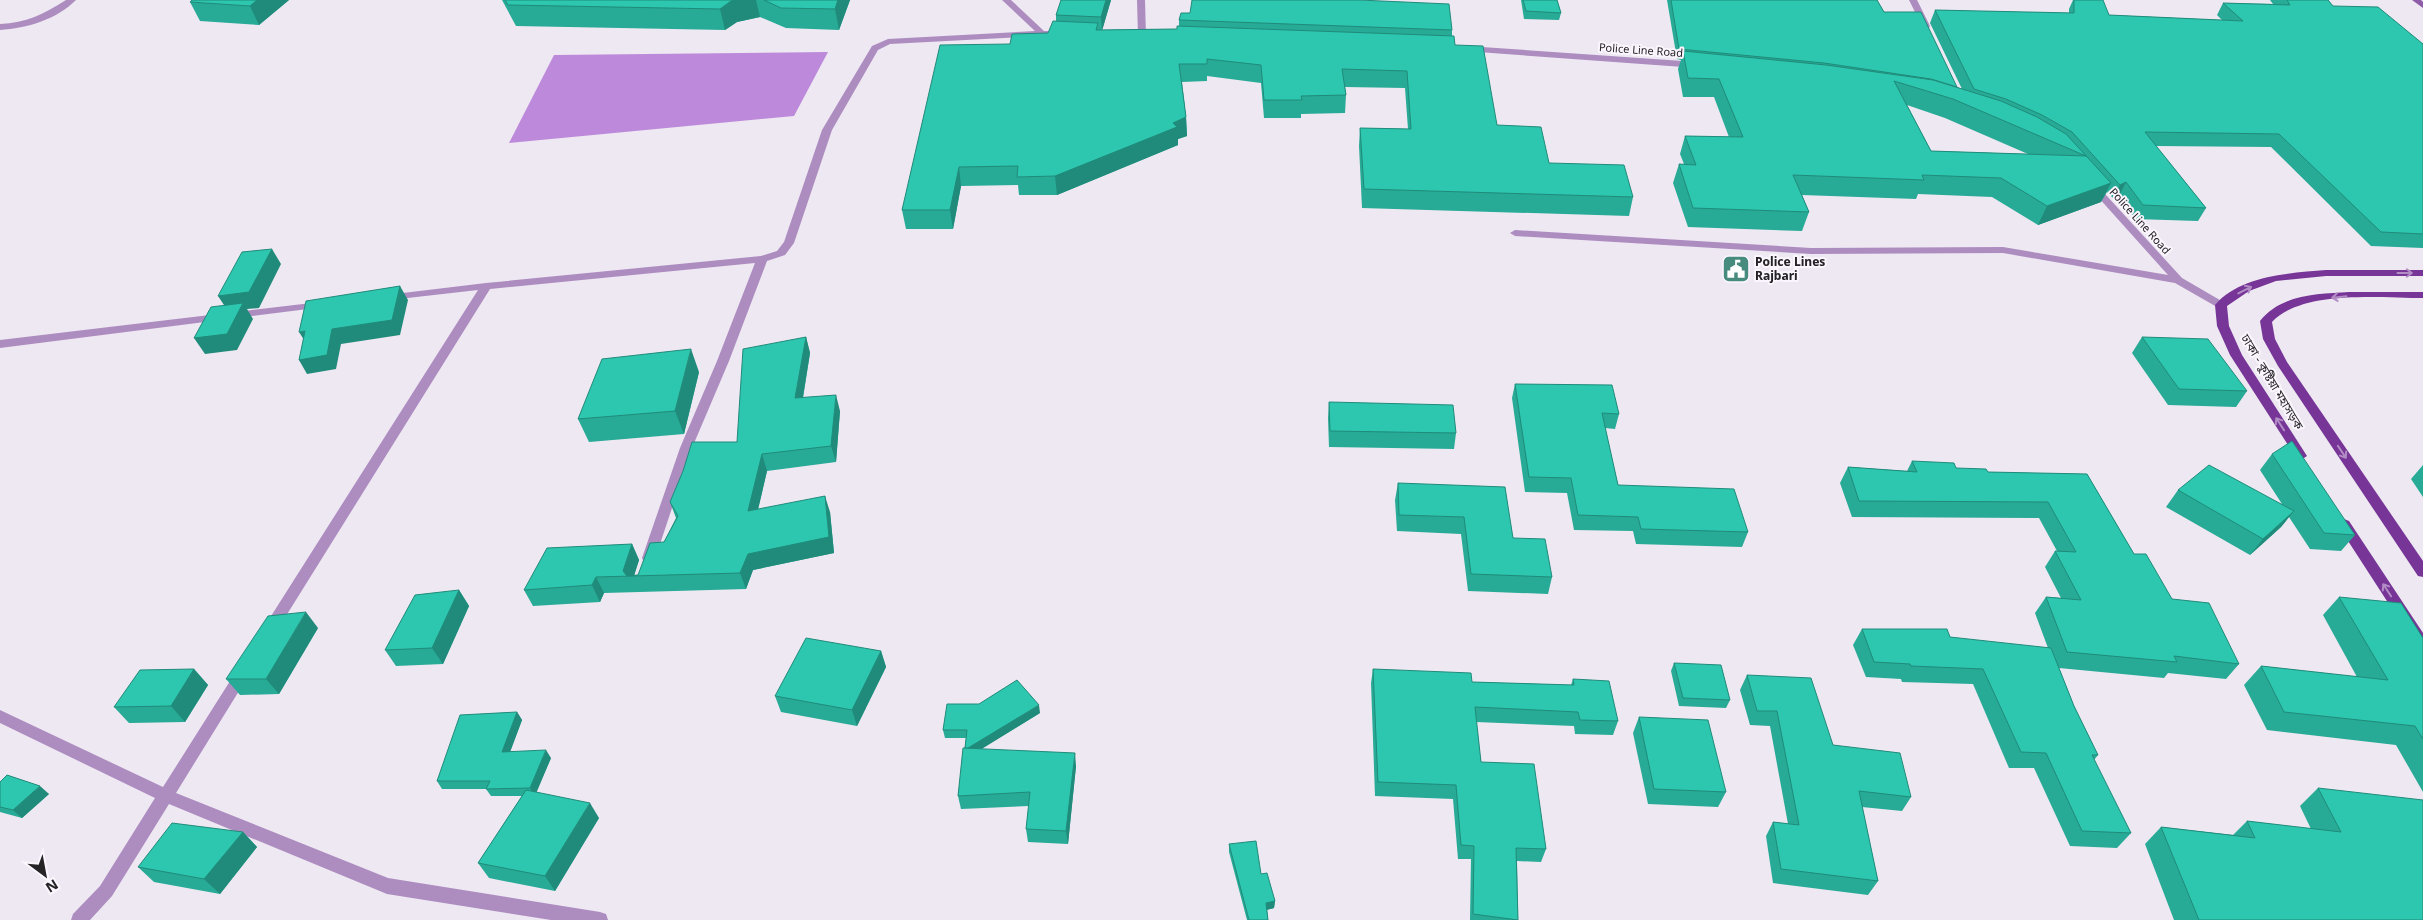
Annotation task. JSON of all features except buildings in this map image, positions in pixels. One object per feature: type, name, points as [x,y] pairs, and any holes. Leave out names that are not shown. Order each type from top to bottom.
[{"type":"main road","points":[[2416,0],[2423,6]]},
{"type":"main road","points":[[2222,304],[2245,289],[2274,278],[2326,274],[2423,273]]},
{"type":"main road","name":"ঢাকা - কুষ্টিয়া মহাসড়ক","points":[[2423,295],[2351,296],[2303,300],[2279,308],[2266,321],[2269,339],[2282,363],[2423,572]]},
{"type":"main road","name":"ঢাকা - কুষ্টিয়া মহাসড়ক","points":[[2222,304],[2223,326],[2236,355],[2305,463]]},
{"type":"main road","points":[[2338,513],[2423,645]]},
{"type":"street","points":[[0,27],[24,26],[37,22],[72,0]]},
{"type":"street","points":[[1006,0],[1042,33]]},
{"type":"street","points":[[1142,0],[1142,38]]},
{"type":"street","points":[[1913,0],[1929,33]]},
{"type":"street","points":[[377,299],[486,286],[762,259],[781,253],[789,243],[827,130],[875,48],[888,42],[1042,33],[1069,34]]},
{"type":"street","name":"Police Line Road","points":[[1461,49],[1708,66]]},
{"type":"street","name":"Police Line Road","points":[[2087,178],[2178,280],[2222,304]]},
{"type":"street","points":[[1515,233],[1811,250],[2003,250],[2178,280]]},
{"type":"street","points":[[645,568],[686,448],[723,361],[762,259]]},
{"type":"street","points":[[266,637],[486,286]]},
{"type":"street","points":[[0,344],[328,304]]},
{"type":"street","points":[[79,920],[106,891],[250,662]]},
{"type":"street","points":[[0,716],[166,796],[386,886],[600,920]]},
{"type":"shaded area","points":[[828,52],[794,116],[509,143],[554,55]]},
{"type":"place","name":"Police Lines Rajbari","points":[[1736,269]]}]
